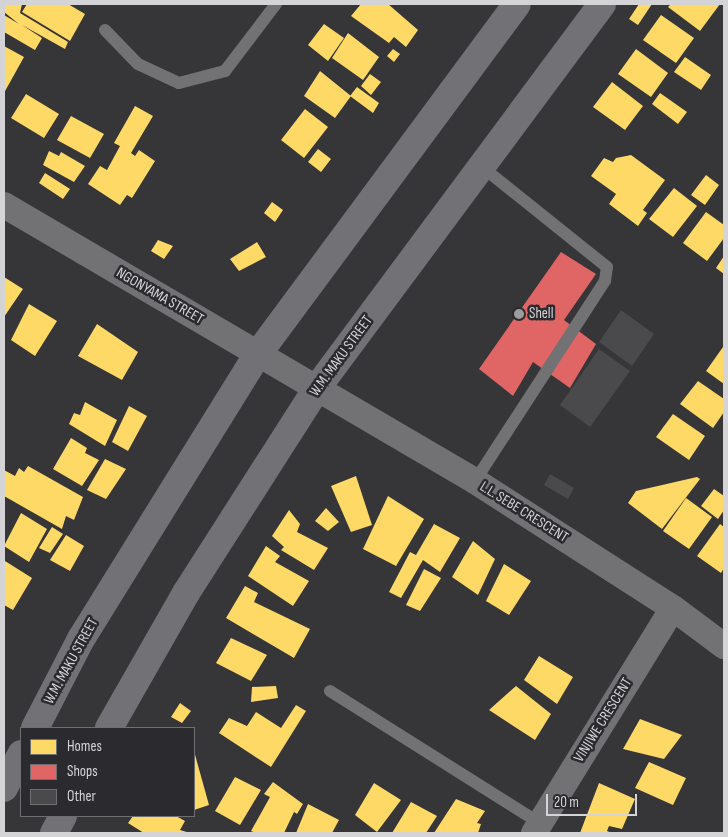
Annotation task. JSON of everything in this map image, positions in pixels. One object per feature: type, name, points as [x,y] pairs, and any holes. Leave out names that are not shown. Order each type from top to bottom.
[{"type":"street","name":"W.M. MAKU STREET","points":[[36,727],[81,638],[258,354],[517,4]]},
{"type":"street","name":"W.M. MAKU STREET","points":[[110,727],[186,593],[317,388],[602,4]]},
{"type":"street","name":"NGONYAMA STREET","points":[[4,205],[317,388]]},
{"type":"street","name":"L.L. SEBE CRESCENT","points":[[317,388],[475,481],[673,608],[724,646]]},
{"type":"street","name":"VINJIWE CRESCENT","points":[[537,828],[673,608]]},
{"type":"street","points":[[4,788],[20,756]]},
{"type":"street","points":[[54,833],[62,817]]},
{"type":"lane","points":[[105,30],[138,64],[179,83],[225,71],[276,4]]},
{"type":"lane","points":[[475,481],[605,281],[607,267],[482,166]]},
{"type":"lane","points":[[330,691],[537,828]]},
{"type":"building: Homes","points":[[4,4],[22,4],[20,13],[68,42],[65,49],[22,25],[42,38],[35,50],[4,32],[4,15],[19,24],[4,12]]},
{"type":"building: Homes","points":[[27,4],[68,4],[85,14],[70,41],[22,12]]},
{"type":"building: Homes","points":[[361,4],[388,4],[418,30],[406,47],[394,37],[389,43],[351,16]]},
{"type":"building: Homes","points":[[639,4],[652,4],[638,25],[629,19]]},
{"type":"building: Homes","points":[[671,4],[720,4],[700,31],[668,7]]},
{"type":"building: Homes","points":[[661,15],[694,38],[676,63],[643,40]]},
{"type":"building: Homes","points":[[324,24],[344,38],[328,61],[308,45]]},
{"type":"building: Homes","points":[[348,33],[379,57],[363,80],[332,58]]},
{"type":"building: Homes","points":[[4,46],[24,57],[4,93]]},
{"type":"building: Homes","points":[[393,49],[400,54],[394,62],[387,56]]},
{"type":"building: Homes","points":[[636,49],[668,73],[651,97],[618,74]]},
{"type":"building: Homes","points":[[685,57],[711,75],[701,90],[674,72]]},
{"type":"building: Homes","points":[[320,71],[351,96],[335,118],[304,96]]},
{"type":"building: Homes","points":[[370,74],[381,82],[371,95],[361,86]]},
{"type":"building: Homes","points":[[612,82],[643,106],[625,130],[593,107]]},
{"type":"building: Homes","points":[[357,87],[379,103],[373,113],[350,96]]},
{"type":"building: Homes","points":[[660,93],[687,112],[678,124],[652,104]]},
{"type":"building: Homes","points":[[26,94],[59,114],[44,138],[11,118]]},
{"type":"building: Homes","points":[[135,106],[153,116],[131,153],[135,156],[139,150],[155,161],[132,198],[127,195],[120,205],[88,184],[100,166],[107,170],[120,146],[114,143]]},
{"type":"building: Homes","points":[[305,109],[328,127],[304,158],[281,140]]},
{"type":"building: Homes","points":[[71,116],[104,134],[90,158],[57,140]]},
{"type":"building: Homes","points":[[318,149],[331,159],[321,172],[308,162]]},
{"type":"building: Homes","points":[[49,151],[59,156],[61,152],[85,166],[74,182],[43,165]]},
{"type":"building: Homes","points":[[631,155],[665,180],[643,210],[647,213],[638,226],[609,204],[616,194],[591,176],[604,158],[613,162],[616,158]]},
{"type":"building: Homes","points":[[45,173],[70,189],[63,199],[39,183]]},
{"type":"building: Homes","points":[[706,175],[719,185],[705,205],[691,195]]},
{"type":"building: Homes","points":[[674,188],[697,206],[673,237],[649,219]]},
{"type":"building: Homes","points":[[272,202],[283,210],[275,222],[264,213]]},
{"type":"building: Homes","points":[[706,212],[724,225],[724,238],[707,261],[683,243]]},
{"type":"building: Homes","points":[[158,240],[173,246],[164,259],[151,251]]},
{"type":"building: Homes","points":[[257,242],[266,257],[239,271],[230,259]]},
{"type":"building: Homes","points":[[724,256],[724,274],[716,268]]},
{"type":"building: Homes","points":[[4,277],[23,289],[4,317]]},
{"type":"building: Homes","points":[[29,304],[57,321],[35,356],[11,340]]},
{"type":"building: Homes","points":[[97,324],[138,352],[122,380],[78,356]]},
{"type":"building: Homes","points":[[724,348],[724,384],[706,371]]},
{"type":"building: Homes","points":[[698,381],[724,399],[724,412],[713,428],[680,404]]},
{"type":"building: Homes","points":[[85,402],[117,420],[105,446],[69,424],[74,413],[80,415]]},
{"type":"building: Homes","points":[[129,406],[147,416],[128,451],[112,442]]},
{"type":"building: Homes","points":[[673,414],[705,436],[689,460],[656,437]]},
{"type":"building: Homes","points":[[71,438],[87,448],[85,453],[99,460],[82,486],[53,469]]},
{"type":"building: Homes","points":[[105,459],[126,469],[106,499],[87,490]]},
{"type":"building: Homes","points":[[28,466],[83,497],[74,520],[66,516],[62,529],[4,496],[4,470],[15,476],[19,468],[24,472]]},
{"type":"building: Homes","points":[[356,476],[372,525],[351,532],[331,486]]},
{"type":"building: Homes","points":[[697,477],[700,479],[662,529],[628,503],[636,491]]},
{"type":"building: Homes","points":[[714,489],[724,496],[724,510],[718,519],[701,506]]},
{"type":"building: Homes","points":[[388,496],[424,519],[396,566],[363,549]]},
{"type":"building: Homes","points":[[686,498],[712,517],[689,549],[663,531]]},
{"type":"building: Homes","points":[[326,508],[339,522],[328,531],[315,521]]},
{"type":"building: Homes","points":[[289,510],[300,524],[297,532],[328,548],[314,570],[281,550],[284,547],[272,536]]},
{"type":"building: Homes","points":[[21,513],[47,529],[29,562],[4,546]]},
{"type":"building: Homes","points":[[434,524],[460,538],[440,572],[423,560],[401,598],[389,592],[410,552],[416,555]]},
{"type":"building: Homes","points":[[720,524],[724,527],[724,568],[721,573],[697,556]]},
{"type":"building: Homes","points":[[52,527],[63,534],[50,553],[39,548]]},
{"type":"building: Homes","points":[[66,535],[84,546],[70,571],[50,560]]},
{"type":"building: Homes","points":[[473,541],[495,559],[478,595],[452,577]]},
{"type":"building: Homes","points":[[266,546],[280,556],[275,562],[309,581],[293,606],[248,576]]},
{"type":"building: Homes","points":[[5,561],[32,578],[13,610],[4,605]]},
{"type":"building: Homes","points":[[504,564],[531,581],[509,615],[486,601]]},
{"type":"building: Homes","points":[[424,569],[441,578],[420,611],[406,605]]},
{"type":"building: Homes","points":[[245,586],[258,593],[254,602],[310,629],[294,658],[226,618]]},
{"type":"building: Homes","points":[[231,638],[267,655],[251,681],[216,663]]},
{"type":"building: Homes","points":[[539,656],[573,677],[557,704],[524,680]]},
{"type":"building: Homes","points":[[276,686],[278,698],[251,702],[252,687]]},
{"type":"building: Homes","points":[[516,686],[551,714],[535,740],[489,710]]},
{"type":"building: Homes","points":[[180,703],[191,711],[182,723],[171,717]]},
{"type":"building: Homes","points":[[296,705],[306,711],[271,767],[219,733],[229,718],[247,726],[256,712],[281,728]]},
{"type":"building: Homes","points":[[640,719],[682,735],[664,759],[623,749]]},
{"type":"building: Homes","points":[[195,755],[209,805],[195,810]]},
{"type":"building: Homes","points":[[649,762],[686,778],[673,805],[635,788]]},
{"type":"building: Homes","points":[[235,777],[261,790],[240,825],[215,811]]},
{"type":"building: Homes","points":[[273,782],[303,804],[297,814],[294,812],[284,833],[256,833],[251,831],[270,797],[264,794]]},
{"type":"building: Homes","points":[[374,783],[401,800],[377,832],[355,815]]},
{"type":"building: Homes","points":[[599,783],[635,799],[622,829],[609,826],[607,831],[612,833],[580,833]]},
{"type":"building: Homes","points":[[456,799],[485,811],[477,823],[481,824],[478,833],[434,833]]},
{"type":"building: Homes","points":[[411,802],[437,816],[426,833],[392,833]]},
{"type":"building: Homes","points":[[308,804],[339,820],[332,833],[296,833]]},
{"type":"building: Homes","points":[[132,817],[178,817],[185,821],[180,830],[190,833],[144,833],[128,823]]},
{"type":"building: Shops","points":[[561,252],[596,274],[564,320],[596,344],[570,388],[533,362],[513,396],[479,369]]},
{"type":"building: Other","points":[[621,310],[654,334],[632,366],[599,342]]},
{"type":"building: Other","points":[[599,349],[630,371],[590,427],[560,405]]},
{"type":"building: Other","points":[[550,474],[574,488],[568,499],[544,485]]},
{"type":"place","name":"Shell","points":[[519,314]]}]
